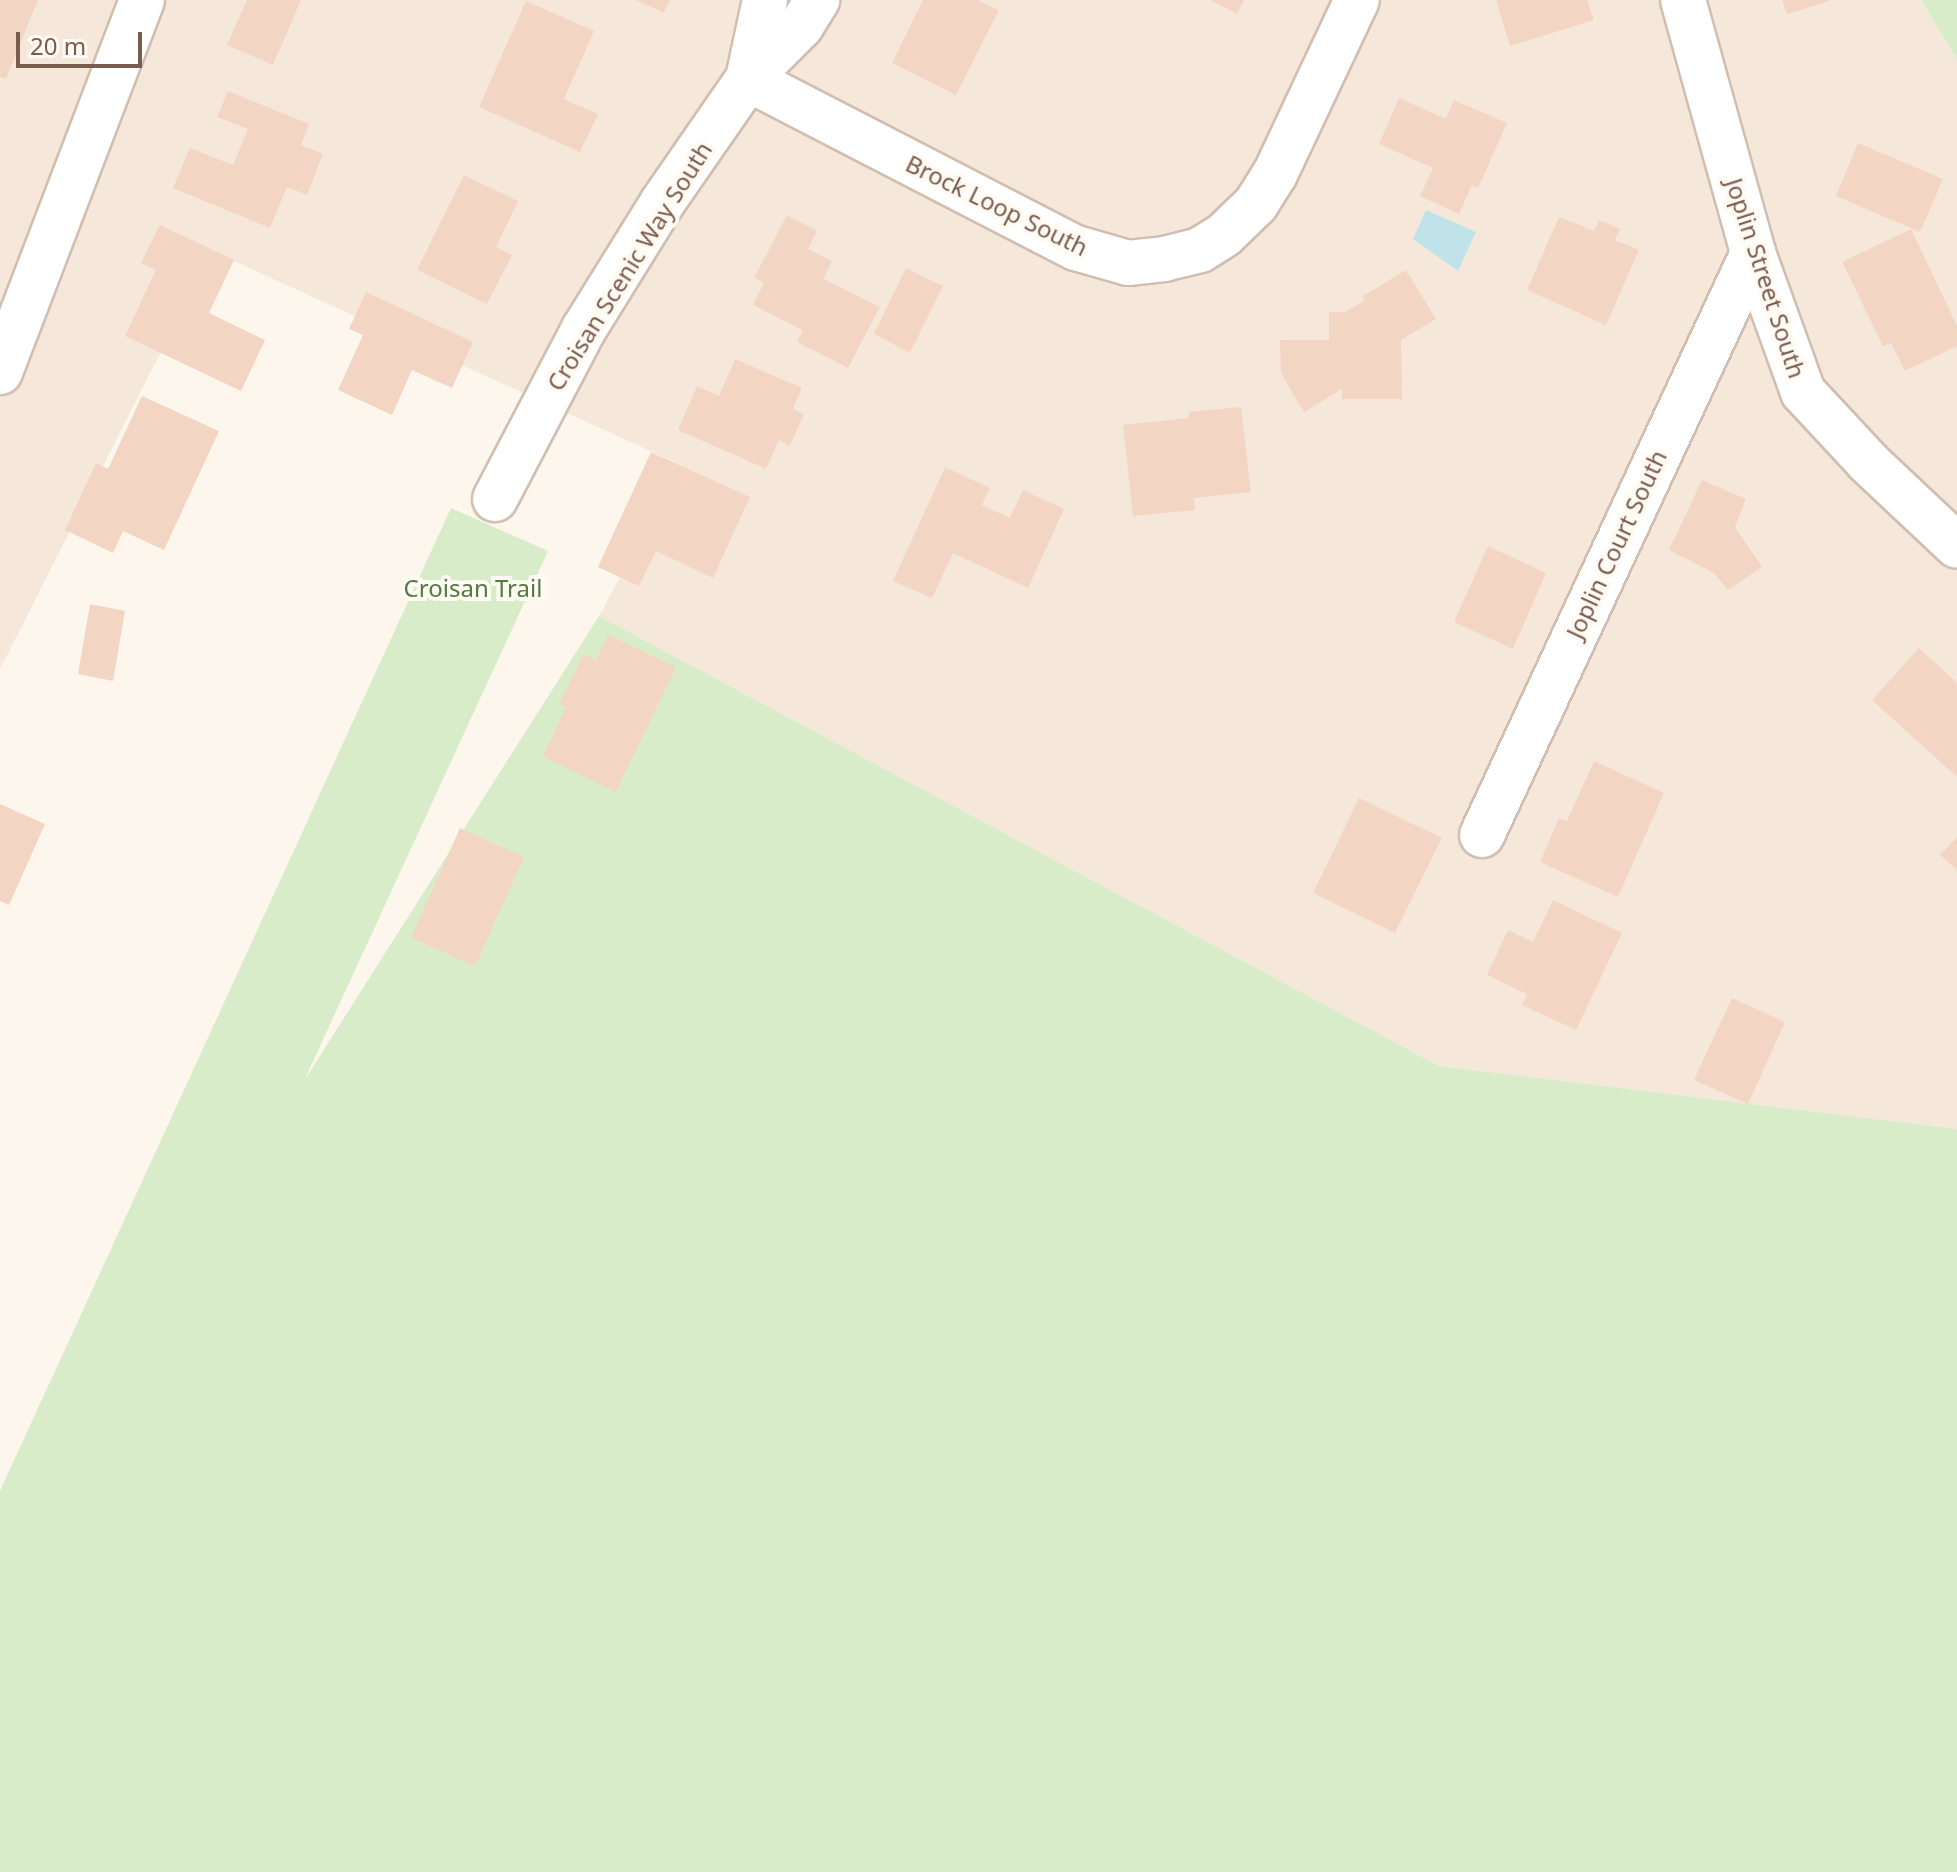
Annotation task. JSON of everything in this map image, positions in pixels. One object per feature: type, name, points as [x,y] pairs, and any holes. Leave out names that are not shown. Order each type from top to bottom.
[{"type":"street","points":[[0,372],[142,0]]},
{"type":"street","name":"Croisan Scenic Way South","points":[[748,79],[765,0]]},
{"type":"street","name":"Croisan Scenic Way South","points":[[495,499],[584,329],[662,203],[748,79],[801,26],[817,0]]},
{"type":"street","name":"Brock Loop South","points":[[748,79],[1076,248],[1128,263],[1164,259],[1200,250],[1224,235],[1256,204],[1275,174],[1357,0]]},
{"type":"street","name":"Joplin Street South","points":[[1683,0],[1753,253],[1803,392],[1868,462],[1957,546]]},
{"type":"street","name":"Joplin Court South","points":[[1482,835],[1753,253]]},
{"type":"shaded area","points":[[0,0],[1921,0],[1957,60],[1957,1129],[1439,1066],[599,616],[681,465],[212,251],[0,669]]},
{"type":"green space","points":[[1921,0],[1957,0],[1957,60]]},
{"type":"green space","name":"Croisan Trail","points":[[451,508],[548,551],[304,1081],[599,616],[1439,1066],[1957,1129],[1957,1872],[0,1872],[0,1491]]},
{"type":"water","points":[[1426,210],[1476,232],[1458,271],[1413,239]]},
{"type":"building","points":[[0,0],[38,0],[6,79],[0,77]]},
{"type":"building","points":[[247,0],[301,0],[273,65],[227,45]]},
{"type":"building","points":[[636,0],[670,0],[664,13]]},
{"type":"building","points":[[923,0],[977,0],[999,10],[956,95],[892,63]]},
{"type":"building","points":[[1210,0],[1244,0],[1237,14]]},
{"type":"building","points":[[1496,0],[1587,0],[1594,20],[1510,46]]},
{"type":"building","points":[[1782,0],[1830,0],[1830,1],[1787,14]]},
{"type":"building","points":[[526,1],[594,31],[564,99],[598,114],[580,152],[479,107]]},
{"type":"building","points":[[228,91],[309,124],[301,145],[323,154],[307,195],[287,187],[270,228],[173,188],[190,148],[233,165],[248,129],[217,117]]},
{"type":"building","points":[[1399,98],[1446,119],[1454,100],[1507,123],[1478,188],[1472,185],[1459,214],[1420,196],[1433,168],[1379,144]]},
{"type":"building","points":[[1858,143],[1943,179],[1920,232],[1836,196]]},
{"type":"building","points":[[464,175],[518,201],[496,247],[512,255],[487,304],[417,270]]},
{"type":"building","points":[[787,215],[817,231],[808,249],[832,261],[823,279],[880,307],[848,368],[797,342],[803,330],[753,305],[764,283],[754,278]]},
{"type":"building","points":[[1559,217],[1594,231],[1599,220],[1620,229],[1615,240],[1639,250],[1606,325],[1527,290]]},
{"type":"building","points":[[160,225],[234,260],[209,313],[265,340],[241,391],[125,336],[156,270],[141,263]]},
{"type":"building","points":[[1911,229],[1957,326],[1957,346],[1905,371],[1891,343],[1883,346],[1842,262]]},
{"type":"building","points":[[906,268],[943,286],[910,353],[874,334]]},
{"type":"building","points":[[1406,270],[1436,319],[1401,340],[1402,399],[1342,399],[1342,389],[1304,412],[1281,373],[1280,340],[1329,340],[1329,312],[1345,312],[1364,301],[1363,296]]},
{"type":"building","points":[[366,292],[473,342],[452,388],[412,370],[392,415],[338,390],[363,335],[349,329]]},
{"type":"building","points":[[735,359],[802,388],[793,409],[804,414],[790,446],[779,440],[766,469],[678,430],[697,386],[719,396]]},
{"type":"building","points":[[142,396],[219,431],[164,550],[123,531],[113,553],[65,530],[96,463],[108,469]]},
{"type":"building","points":[[1241,407],[1251,492],[1194,498],[1195,510],[1133,516],[1123,425],[1189,418],[1189,412]]},
{"type":"building","points":[[651,452],[750,497],[713,578],[656,551],[639,586],[598,567]]},
{"type":"building","points":[[945,467],[990,488],[982,505],[1010,518],[1023,490],[1064,509],[1028,588],[953,553],[932,598],[893,581]]},
{"type":"building","points":[[1702,480],[1746,499],[1735,527],[1762,567],[1728,590],[1714,573],[1669,550]]},
{"type":"building","points":[[1488,546],[1546,573],[1513,649],[1454,622]]},
{"type":"building","points":[[90,604],[125,611],[113,681],[78,674]]},
{"type":"building","points":[[608,635],[676,667],[616,792],[543,756],[566,707],[559,704],[584,654],[596,660]]},
{"type":"building","points":[[1919,648],[1957,683],[1957,777],[1872,700]]},
{"type":"building","points":[[1594,761],[1664,793],[1618,897],[1540,862],[1559,818],[1567,821]]},
{"type":"building","points":[[1359,798],[1442,838],[1395,933],[1313,893]]},
{"type":"building","points":[[0,804],[45,824],[9,905],[0,901]]},
{"type":"building","points":[[460,828],[524,857],[475,966],[411,938]]},
{"type":"building","points":[[1957,837],[1957,870],[1940,855]]},
{"type":"building","points":[[1553,900],[1622,933],[1576,1030],[1522,1005],[1527,994],[1487,975],[1508,930],[1533,942]]},
{"type":"building","points":[[1732,998],[1785,1022],[1748,1104],[1694,1080]]}]
